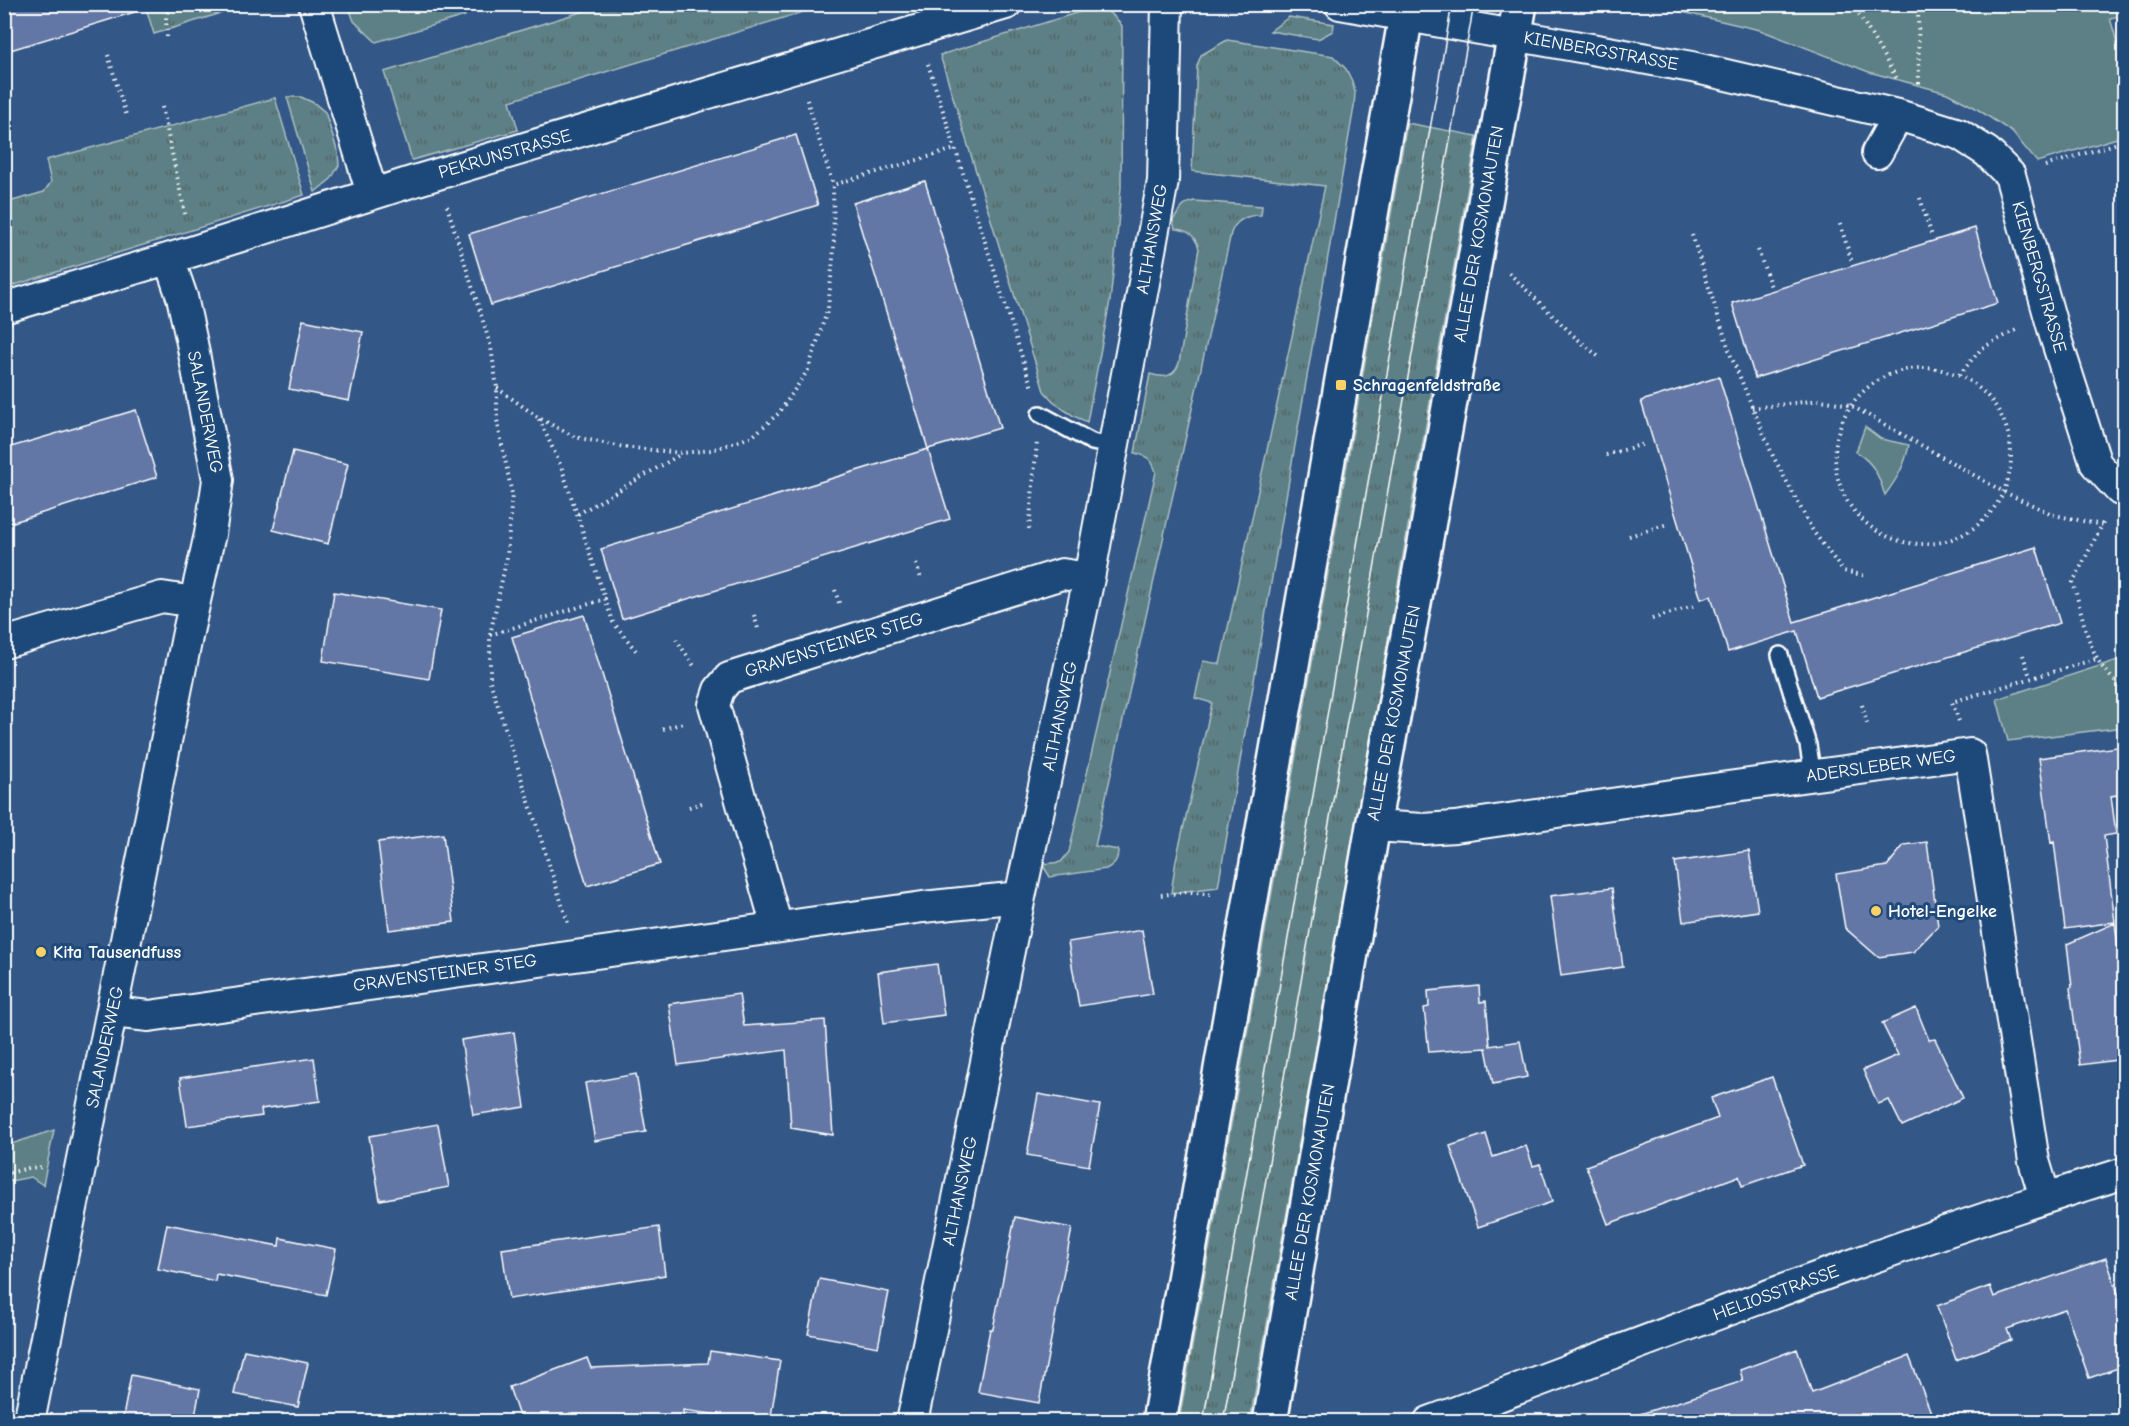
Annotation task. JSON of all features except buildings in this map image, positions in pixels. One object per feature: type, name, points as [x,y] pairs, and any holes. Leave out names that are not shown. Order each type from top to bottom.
[{"type":"main road","points":[[1159,1422],[1407,10]]},
{"type":"main road","name":"ALLEE DER KOSMONAUTEN","points":[[1270,1422],[1373,826],[1517,20]]},
{"type":"street","points":[[314,4],[372,193]]},
{"type":"street","name":"PEKRUNSTRASSE","points":[[4,308],[182,255],[372,193],[1006,4]]},
{"type":"street","name":"ALTHANSWEG","points":[[912,1422],[1020,897],[1089,578],[1163,181],[1167,4]]},
{"type":"street","points":[[1340,4],[1517,20]]},
{"type":"street","name":"KIENBERGSTRASSE","points":[[1517,20],[1680,64],[1900,101],[1987,152],[2010,175],[2055,336],[2096,464],[2122,490]]},
{"type":"street","points":[[1877,153],[1900,101]]},
{"type":"street","name":"SALANDERWEG","points":[[29,1422],[194,602],[210,534],[218,480],[182,297],[182,255]]},
{"type":"street","name":"GRAVENSTEINER STEG","points":[[777,927],[714,705],[718,690],[729,678],[1062,574],[1089,578]]},
{"type":"street","points":[[4,643],[162,597],[194,602]]},
{"type":"street","name":"ADERSLEBER WEG","points":[[1373,826],[1423,830],[1455,827],[1666,788],[1813,776],[1970,754],[2034,1161],[2045,1197]]},
{"type":"street","name":"GRAVENSTEINER STEG","points":[[112,1012],[149,1016],[777,927],[1020,897]]},
{"type":"street","name":"HELIOSSTRASSE","points":[[1429,1422],[1681,1327],[2045,1197],[2124,1173]]},
{"type":"lane","points":[[1040,414],[1092,442],[1115,447]]},
{"type":"lane","points":[[1780,655],[1808,745],[1813,776]]},
{"type":"path","points":[[167,37],[166,17],[170,4]]},
{"type":"path","points":[[1853,4],[1900,101]]},
{"type":"path","points":[[1918,4],[1919,93]]},
{"type":"path","points":[[108,55],[127,118]]},
{"type":"path","points":[[927,63],[1040,414],[1029,529]]},
{"type":"path","points":[[496,388],[539,418],[575,437],[623,447],[682,453],[712,450],[753,436],[779,413],[808,370],[828,308],[834,249],[833,185],[806,99]]},
{"type":"path","points":[[162,107],[182,255]]},
{"type":"path","points":[[2040,168],[2124,141]]},
{"type":"path","points":[[833,185],[956,149]]},
{"type":"path","points":[[445,198],[491,347],[497,420],[512,494],[507,556],[490,634],[490,681],[578,955]]},
{"type":"path","points":[[1920,198],[1932,236]]},
{"type":"path","points":[[1840,224],[1852,262]]},
{"type":"path","points":[[1692,235],[1731,356],[1793,497],[1813,531],[1843,572],[1868,576]]},
{"type":"path","points":[[1758,250],[1771,288]]},
{"type":"path","points":[[1506,271],[1599,357]]},
{"type":"path","points":[[1959,375],[1982,348],[2017,329]]},
{"type":"path","points":[[1930,368],[1959,375],[1983,390],[2000,412],[2010,438],[2011,465],[2004,492],[1988,517],[1964,535],[1936,544],[1906,543],[1878,534],[1856,514],[1840,490],[1834,460],[1837,432],[1850,405],[1872,383],[1899,370],[1930,368]]},
{"type":"path","points":[[1752,408],[1821,400],[1850,405],[2004,492],[2054,515],[2102,525]]},
{"type":"path","points":[[539,418],[561,466],[613,622],[638,652]]},
{"type":"path","points":[[1606,455],[1644,444]]},
{"type":"path","points":[[578,514],[682,453]]},
{"type":"path","points":[[2122,490],[2073,582],[2096,659],[2113,681],[2124,687]]},
{"type":"path","points":[[1629,536],[1668,524]]},
{"type":"path","points":[[490,634],[605,599]]},
{"type":"path","points":[[1652,619],[1693,606]]},
{"type":"path","points":[[2023,655],[2030,677]]},
{"type":"path","points":[[1970,754],[1952,702],[2096,659]]},
{"type":"path","points":[[1862,705],[1868,728]]},
{"type":"path","points":[[1161,895],[1187,892],[1221,896]]},
{"type":"green space","points":[[145,4],[250,4],[154,34],[145,5]]},
{"type":"green space","points":[[348,5],[462,5],[465,16],[376,42],[354,21]]},
{"type":"green space","points":[[604,5],[826,5],[510,101],[518,130],[412,160],[384,72]]},
{"type":"green space","points":[[1652,5],[2122,5],[2124,15],[2110,18],[2124,66],[2124,133],[2117,138],[2037,162],[2012,132],[1974,107],[1947,93],[1869,72],[1760,30]]},
{"type":"green space","points":[[1089,9],[1108,12],[1122,26],[1121,187],[1117,238],[1110,301],[1087,422],[1063,410],[1044,391],[940,55]]},
{"type":"green space","points":[[1289,17],[1334,24],[1333,31],[1318,39],[1270,31]]},
{"type":"green space","points":[[1227,40],[1333,56],[1346,69],[1355,92],[1218,887],[1171,893],[1176,860],[1212,703],[1195,698],[1203,661],[1220,664],[1325,186],[1192,171],[1197,66],[1201,55]]},
{"type":"green space","points":[[287,97],[301,97],[314,103],[325,112],[338,153],[339,165],[331,179],[315,192]]},
{"type":"green space","points":[[275,98],[304,195],[5,288],[5,203],[44,192],[51,182],[46,160]]},
{"type":"green space","points":[[1407,123],[1477,136],[1250,1421],[1179,1421]]},
{"type":"green space","points":[[1194,201],[1262,206],[1261,215],[1243,219],[1236,224],[1231,233],[1095,846],[1118,850],[1117,859],[1106,869],[1050,877],[1042,864],[1061,862],[1069,852],[1156,472],[1148,459],[1135,453],[1150,374],[1168,376],[1174,372],[1179,363],[1199,248],[1190,234],[1175,229],[1173,220],[1185,204]]},
{"type":"green space","points":[[1865,427],[1881,439],[1909,445],[1900,472],[1885,495],[1875,470],[1856,452]]},
{"type":"green space","points":[[2124,658],[2124,727],[2008,741],[1997,699]]},
{"type":"green space","points":[[54,1130],[43,1185],[31,1177],[5,1182],[5,1146]]},
{"type":"tram line","points":[[1203,1422],[1452,4]]},
{"type":"tram line","points":[[1223,1422],[1474,4]]},
{"type":"place","name":"Schragenfeldstraße","points":[[1341,385]]},
{"type":"place","name":"Hotel-Engelke","points":[[1876,911]]},
{"type":"place","name":"Kita Tausendfuss","points":[[41,952]]}]
